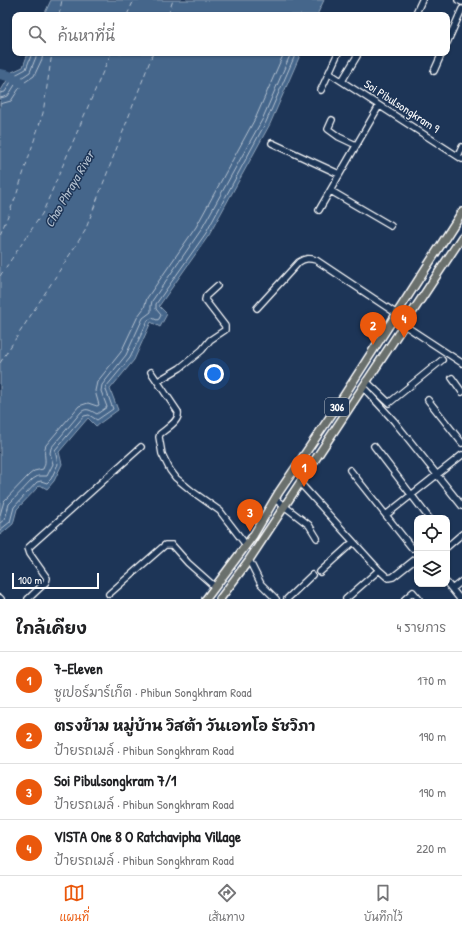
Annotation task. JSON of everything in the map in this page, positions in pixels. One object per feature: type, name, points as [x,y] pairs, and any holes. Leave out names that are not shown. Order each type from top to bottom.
[{"type":"main road","name":"306","points":[[206,599],[246,545],[462,212]]},
{"type":"main road","name":"306","points":[[223,598],[462,237]]},
{"type":"main road","points":[[264,517],[272,525]]},
{"type":"street","points":[[416,12],[422,0]]},
{"type":"street","points":[[458,0],[462,2]]},
{"type":"street","points":[[450,36],[462,9]]},
{"type":"street","points":[[321,90],[337,56]]},
{"type":"street","points":[[342,81],[356,56]]},
{"type":"street","points":[[434,71],[441,56]]},
{"type":"street","name":"Soi Pibulsongkram 9","points":[[329,73],[460,158]]},
{"type":"street","points":[[319,210],[379,106]]},
{"type":"street","points":[[332,120],[328,128],[339,137],[356,145]]},
{"type":"street","points":[[272,143],[339,174]]},
{"type":"street","points":[[460,158],[462,147]]},
{"type":"street","points":[[331,191],[391,226]]},
{"type":"street","points":[[257,308],[299,262],[305,258],[310,258],[316,260],[397,314]]},
{"type":"street","points":[[158,381],[180,368],[202,350],[210,340],[225,330],[225,326],[205,300],[206,296],[217,286]]},
{"type":"street","points":[[404,325],[462,363]]},
{"type":"street","points":[[364,384],[389,403],[442,360]]},
{"type":"street","points":[[151,372],[178,412],[179,416],[178,419],[159,436],[165,463],[176,478],[220,511],[246,545]]},
{"type":"street","points":[[452,378],[462,392]]},
{"type":"street","points":[[364,384],[462,506]]},
{"type":"street","points":[[428,400],[462,443]]},
{"type":"street","points":[[374,446],[427,515]]},
{"type":"street","points":[[28,599],[46,582],[47,578],[30,554],[28,548],[141,447]]},
{"type":"street","points":[[386,515],[462,455]]},
{"type":"street","points":[[350,470],[412,548]]},
{"type":"street","points":[[300,483],[353,542],[388,578],[414,560]]},
{"type":"street","points":[[275,499],[309,525],[317,538]]},
{"type":"street","points":[[450,544],[462,534]]},
{"type":"street","points":[[320,572],[353,542]]},
{"type":"street","points":[[109,594],[164,545],[167,544],[172,545],[188,563],[215,587]]},
{"type":"street","points":[[248,560],[262,584],[276,599]]},
{"type":"street","points":[[346,599],[379,570]]},
{"type":"street","points":[[287,599],[312,575]]},
{"type":"street","points":[[452,589],[462,580]]},
{"type":"street","points":[[450,587],[460,599]]},
{"type":"street","points":[[406,599],[413,592],[419,599]]},
{"type":"water","points":[[51,0],[324,0],[318,12],[45,12]]},
{"type":"water","name":"Chao Phraya River","points":[[27,56],[300,56],[270,124],[209,235],[159,306],[167,314],[160,327],[151,322],[134,360],[110,389],[118,410],[96,426],[88,418],[59,452],[62,464],[54,481],[47,489],[40,485],[17,509],[13,524],[0,535],[0,92],[12,72],[23,67]]},
{"type":"waterway","points":[[0,74],[9,76],[20,82]]},
{"type":"ferry route","points":[[60,12],[62,0]]},
{"type":"ferry route","points":[[128,12],[134,0]]},
{"type":"ferry route","points":[[169,12],[173,0]]},
{"type":"ferry route","points":[[0,235],[16,196],[43,113],[52,56]]},
{"type":"ferry route","points":[[0,276],[42,214],[110,56]]},
{"type":"ferry route","points":[[0,363],[85,231],[152,56]]},
{"type":"place","name":"VISTA One 8 O Ratchavipha Village","points":[[404,338]]},
{"type":"place","name":"ตรงข้าม หมู่บ้าน วิสต้า วันเอทโอ รัชวิภา","points":[[373,345]]},
{"type":"place","name":"7-Eleven","points":[[304,487]]},
{"type":"place","name":"Soi Pibulsongkram 7/1","points":[[250,532]]}]
